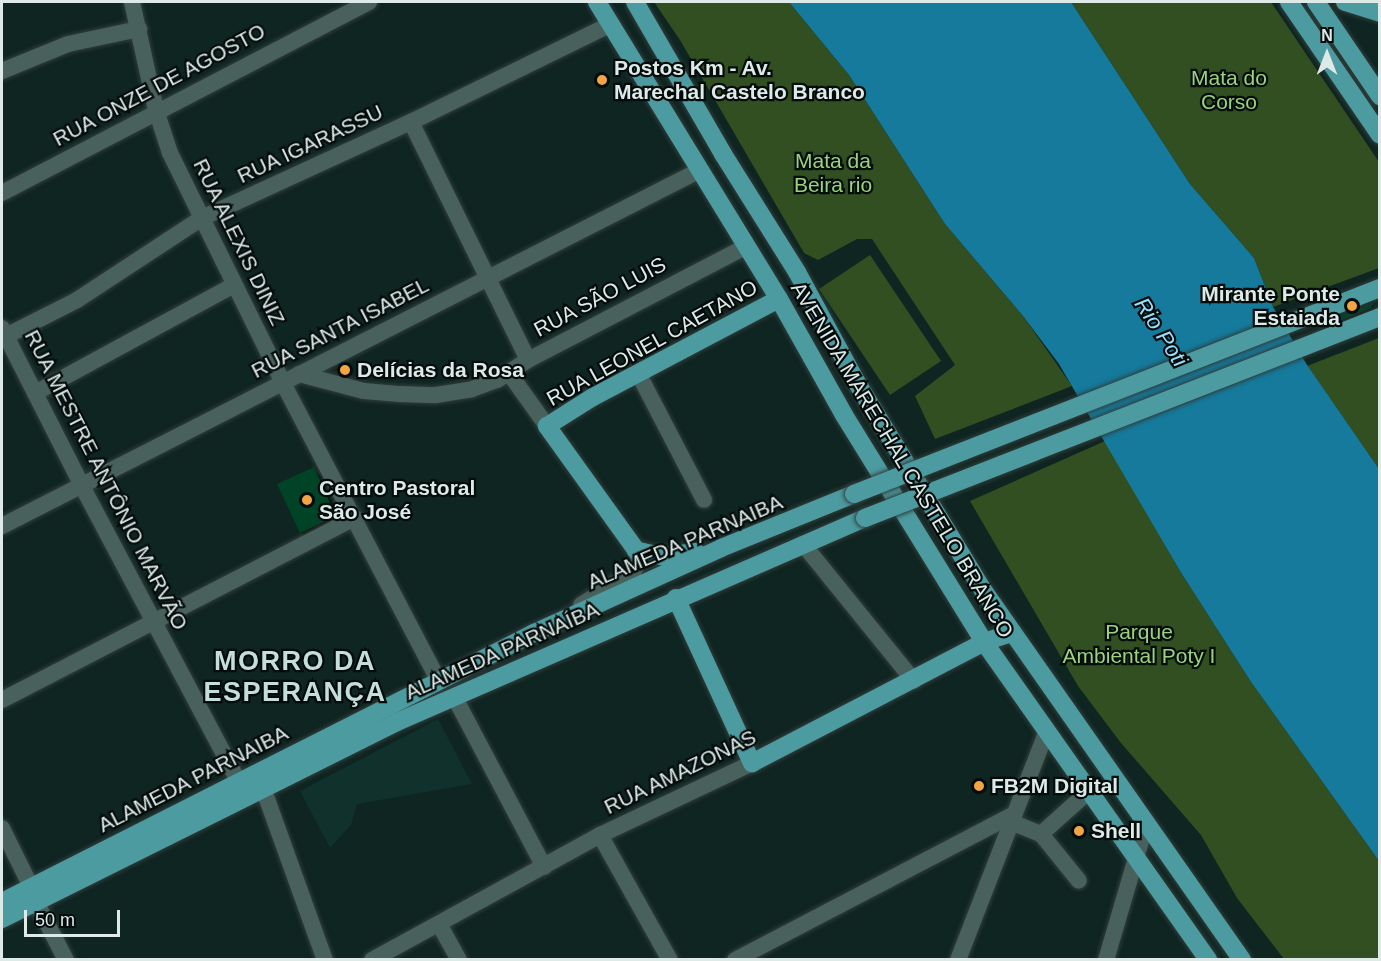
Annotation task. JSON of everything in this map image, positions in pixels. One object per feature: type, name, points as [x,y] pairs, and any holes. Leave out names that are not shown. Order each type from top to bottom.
[{"type":"main road","name":"AVENIDA MARECHAL CASTELO BRANCO","points":[[597,2],[779,299],[856,436],[984,642],[1208,960]]},
{"type":"main road","name":"AVENIDA MARECHAL CASTELO BRANCO","points":[[635,2],[673,69],[797,272],[881,422],[983,590],[1242,960]]},
{"type":"main road","points":[[1289,2],[1380,135]]},
{"type":"main road","points":[[1316,2],[1380,96]]},
{"type":"main road","points":[[1345,2],[1380,13]]},
{"type":"main road","points":[[647,81],[673,69]]},
{"type":"main road","name":"ALAMEDA PARNAIBA","points":[[2,902],[34,894],[238,781],[534,633],[721,548],[1380,288]]},
{"type":"main road","name":"RUA LEONEL CAETANO","points":[[547,426],[638,373],[779,299]]},
{"type":"main road","name":"ALAMEDA PARNAÍBA","points":[[2,919],[34,894],[263,788],[397,722],[676,598],[865,518],[1380,316]]},
{"type":"main road","points":[[856,436],[881,422]]},
{"type":"main road","points":[[547,426],[636,550],[661,556],[721,548]]},
{"type":"main road","points":[[676,598],[752,763]]},
{"type":"main road","name":"RUA AMAZONAS","points":[[752,763],[914,681],[984,642],[1012,633]]},
{"type":"street","name":"RUA ALEXIS DINIZ","points":[[132,2],[156,110],[170,153],[283,383],[440,681]]},
{"type":"street","name":"RUA ONZE DE AGOSTO","points":[[2,193],[156,110],[369,2]]},
{"type":"street","name":"RUA IGARASSU","points":[[4,331],[77,300],[202,218],[411,122],[609,25]]},
{"type":"street","points":[[2,70],[68,44],[139,29]]},
{"type":"street","points":[[411,122],[528,360]]},
{"type":"street","name":"RUA SANTA ISABEL","points":[[2,526],[700,170]]},
{"type":"street","name":"RUA SÃO LUIS","points":[[299,374],[364,391],[436,395],[472,389],[509,373],[528,360],[745,246]]},
{"type":"street","points":[[35,393],[234,285]]},
{"type":"street","name":"RUA MESTRE ANTÔNIO MARVÃO","points":[[4,331],[82,486],[238,781]]},
{"type":"street","points":[[509,373],[547,426]]},
{"type":"street","points":[[638,373],[704,500]]},
{"type":"street","points":[[2,700],[154,624],[355,518]]},
{"type":"street","points":[[803,544],[914,681]]},
{"type":"street","name":"ALAMEDA PARNAIBA","points":[[534,633],[634,571],[639,560],[636,550]]},
{"type":"street","points":[[455,698],[544,867]]},
{"type":"street","points":[[958,960],[1047,731]]},
{"type":"street","name":"RUA AMAZONAS","points":[[372,960],[600,835],[752,763]]},
{"type":"street","points":[[263,788],[325,960]]},
{"type":"street","points":[[1041,834],[1089,791]]},
{"type":"street","points":[[1013,818],[1041,834],[1079,881]]},
{"type":"street","points":[[735,960],[1013,818]]},
{"type":"street","points":[[1106,960],[1146,824]]},
{"type":"street","points":[[2,828],[66,960]]},
{"type":"street","points":[[600,835],[670,960]]},
{"type":"street","points":[[439,924],[459,960]]},
{"type":"shaded area","points":[[438,719],[472,784],[357,804],[351,825],[330,848],[300,791]]},
{"type":"green space","name":"Mata da Beira rio","points":[[654,2],[789,2],[849,75],[945,224],[1023,316],[1072,386],[935,439],[915,396],[955,365],[872,239],[857,239],[818,260],[804,253],[680,40]]},
{"type":"green space","name":"Mata do Corso","points":[[1071,2],[1271,2],[1379,162],[1379,268],[1273,307],[1254,258],[1190,184]]},
{"type":"green space","points":[[870,255],[941,361],[890,395],[819,289]]},
{"type":"green space","points":[[1379,338],[1379,469],[1307,366]]},
{"type":"green space","name":"Parque Ambiental Poty I","points":[[1105,441],[1180,571],[1251,682],[1379,861],[1379,959],[1284,959],[1237,898],[1201,835],[1121,743],[1078,686],[970,501]]},
{"type":"water","name":"Rio Poti","points":[[789,2],[1071,2],[1190,184],[1254,258],[1273,307],[1307,365],[1379,469],[1379,861],[1251,682],[1180,571],[1059,364],[1023,316],[945,224],[849,75]]},
{"type":"building","points":[[1373,303],[1371,308],[1342,320],[1335,318]]},
{"type":"building","name":"Centro Pastoral São José","points":[[314,467],[336,516],[300,533],[277,484]]},
{"type":"place","name":"Postos Km - Av. Marechal Castelo Branco","points":[[602,80]]},
{"type":"place","name":"Mirante Ponte Estaiada","points":[[1352,306]]},
{"type":"place","name":"Delícias da Rosa","points":[[345,370]]},
{"type":"place","name":"Centro Pastoral São José","points":[[307,500]]},
{"type":"place","name":"FB2M Digital","points":[[979,786]]},
{"type":"place","name":"Shell","points":[[1079,831]]},
{"type":"district","name":"MORRO DA ESPERANÇA","points":[[295,676]]}]
